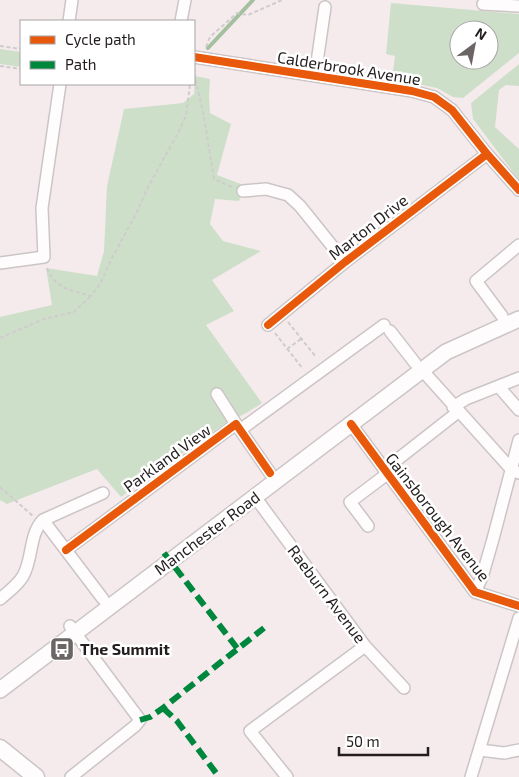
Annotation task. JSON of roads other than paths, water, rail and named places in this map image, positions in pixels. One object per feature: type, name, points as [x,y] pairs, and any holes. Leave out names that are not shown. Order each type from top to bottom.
[{"type":"highway","points":[[0,748],[36,777]]},
{"type":"main road","name":"Manchester Road","points":[[0,690],[106,603],[348,420],[418,366],[444,343],[519,308]]},
{"type":"main road","name":"Manchester Road","points":[[418,366],[519,319]]},
{"type":"main road","name":"Manchester Road","points":[[0,679],[72,630]]},
{"type":"street","points":[[69,20],[72,0]]},
{"type":"street","points":[[181,20],[185,0]]},
{"type":"street","points":[[483,4],[519,6]]},
{"type":"street","points":[[315,76],[325,7]]},
{"type":"street","name":"Calderbrook Avenue","points":[[198,58],[412,91],[434,97],[452,110],[519,190]]},
{"type":"street","points":[[0,263],[44,257],[42,208],[60,85]]},
{"type":"street","name":"Marton Drive","points":[[268,325],[345,262],[487,154]]},
{"type":"street","points":[[243,191],[266,189],[288,195],[300,206],[345,262]]},
{"type":"street","points":[[502,316],[476,281],[519,245]]},
{"type":"street","name":"Parkland View","points":[[66,550],[238,427],[387,328],[418,366]]},
{"type":"street","points":[[418,366],[456,410],[515,472]]},
{"type":"street","points":[[368,526],[350,502],[456,410],[466,399],[519,378]]},
{"type":"street","points":[[499,387],[519,410]]},
{"type":"street","points":[[217,394],[273,477]]},
{"type":"street","name":"Gainsborough Avenue","points":[[348,420],[474,592],[519,606]]},
{"type":"street","points":[[474,592],[482,576],[515,472],[519,440]]},
{"type":"street","points":[[0,599],[23,577],[36,530],[42,521],[103,492]]},
{"type":"street","name":"Raeburn Avenue","points":[[251,493],[365,646],[404,688]]},
{"type":"street","points":[[42,521],[106,603]]},
{"type":"street","points":[[471,777],[519,618]]},
{"type":"street","points":[[71,777],[139,723],[140,720],[72,630]]},
{"type":"street","points":[[287,777],[250,730],[365,646]]},
{"type":"street","points":[[480,750],[504,753],[519,750]]},
{"type":"waterway","points":[[208,48],[253,0]]},
{"type":"place","name":"The Summit","points":[[62,649]]}]
